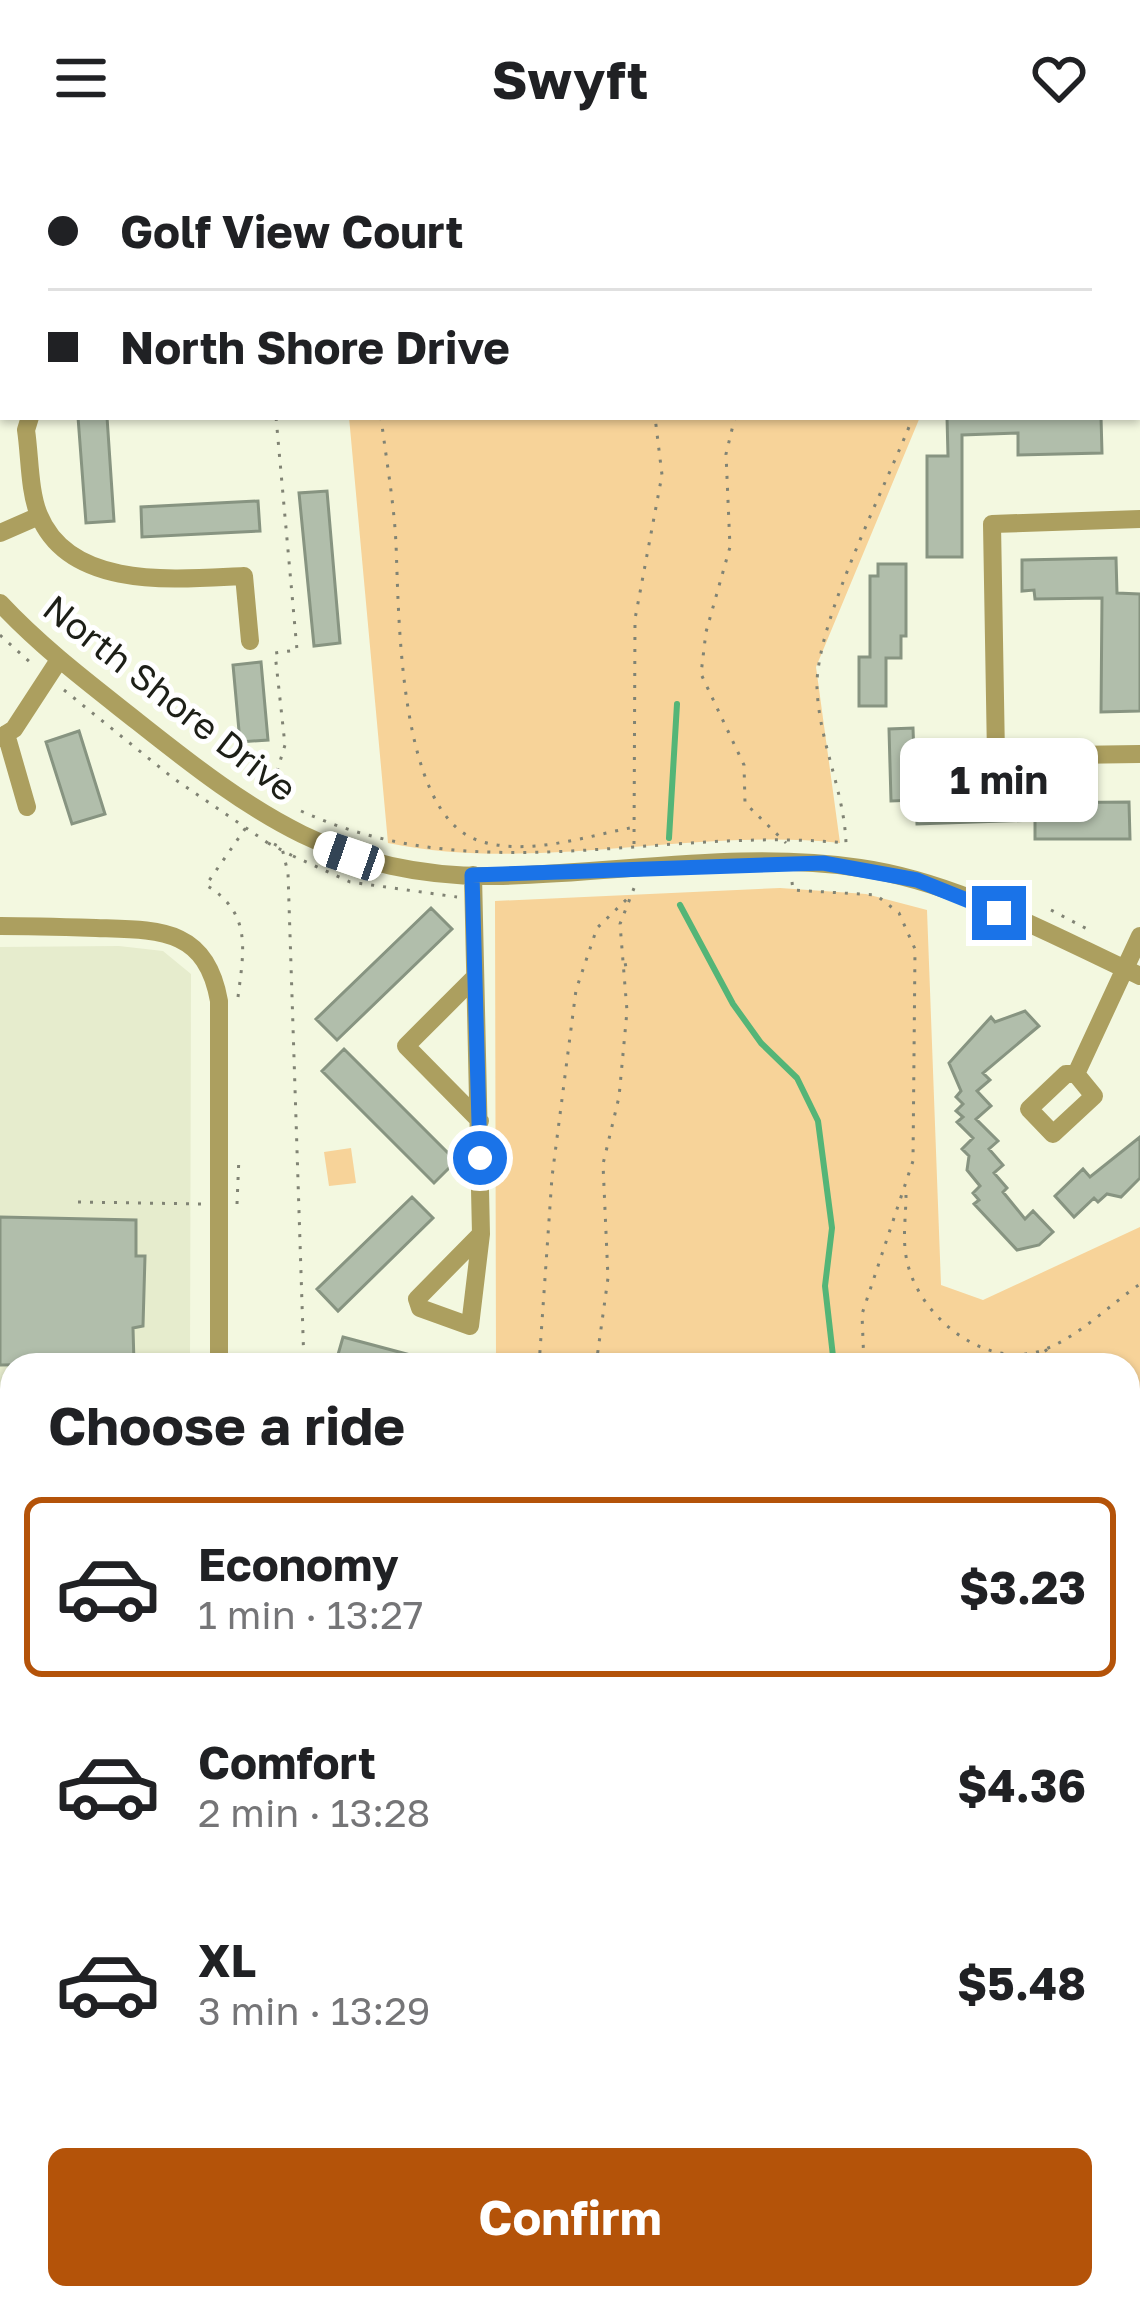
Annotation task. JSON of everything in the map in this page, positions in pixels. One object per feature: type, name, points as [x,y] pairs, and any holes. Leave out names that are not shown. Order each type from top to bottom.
[{"type":"street","points":[[0,533],[39,516],[26,430],[29,420]]},
{"type":"street","name":"North Shore Drive","points":[[39,516],[75,557],[112,574],[168,579],[244,576],[250,641]]},
{"type":"street","points":[[1140,519],[992,524],[996,756],[1140,754]]},
{"type":"street","name":"North Shore Drive","points":[[0,603],[54,668],[232,797],[282,829],[379,865],[472,875],[769,863],[856,867],[946,890],[1132,972]]},
{"type":"street","points":[[27,807],[3,736],[54,668]]},
{"type":"street","points":[[472,875],[481,1234],[470,1326],[420,1308],[417,1299],[481,1234]]},
{"type":"street","points":[[0,926],[156,930],[174,935],[202,956],[219,1001],[219,1353]]},
{"type":"street","points":[[1076,1075],[1132,972],[1140,937]]},
{"type":"street","points":[[476,977],[406,1046],[480,1121]]},
{"type":"path","points":[[381,420],[396,543],[398,660],[439,809],[461,833],[499,844],[579,842],[633,827]]},
{"type":"path","points":[[634,846],[638,589],[662,475],[655,420]]},
{"type":"path","points":[[734,420],[726,454],[730,547],[706,632],[701,674],[711,704],[744,765],[745,802],[785,839]]},
{"type":"path","points":[[294,808],[358,835],[427,851],[473,855],[785,839],[846,843],[845,813],[829,766],[817,688],[820,643],[912,420]]},
{"type":"path","points":[[0,635],[54,668],[192,792],[271,844],[350,882],[460,897],[460,915]]},
{"type":"path","points":[[270,794],[282,801]]},
{"type":"path","points":[[271,844],[282,848],[288,873],[304,1353]]},
{"type":"path","points":[[598,1353],[608,1278],[602,1178],[619,1097],[627,1011],[620,932],[636,884]]},
{"type":"path","points":[[793,890],[876,895],[908,927],[916,981],[918,1108],[906,1190],[906,1257],[937,1316],[970,1342],[992,1351],[1049,1348]]},
{"type":"path","points":[[540,1353],[552,1177],[576,990],[597,928],[630,897]]},
{"type":"path","points":[[1051,910],[1090,928],[1088,932]]},
{"type":"path","points":[[620,932],[633,931]]},
{"type":"path","points":[[622,965],[635,962]]},
{"type":"path","points":[[864,1353],[862,1314],[906,1190]]},
{"type":"path","points":[[78,1202],[239,1204]]},
{"type":"path","points":[[1042,1353],[1140,1284]]},
{"type":"shaded area","points":[[349,420],[919,420],[816,667],[840,843],[727,841],[500,854],[388,843]]},
{"type":"shaded area","points":[[780,888],[866,894],[927,910],[941,1285],[983,1300],[1140,1227],[1140,1353],[496,1353],[495,901]]},
{"type":"shaded area","points":[[119,946],[163,951],[191,974],[190,1353],[0,1353],[0,947]]},
{"type":"shaded area","points":[[351,1148],[356,1183],[329,1186],[324,1152]]},
{"type":"building","points":[[78,420],[107,420],[114,521],[86,523]]},
{"type":"building","points":[[947,420],[1101,420],[1102,453],[1018,455],[1018,433],[962,435],[962,557],[927,557],[927,456],[948,456]]},
{"type":"building","points":[[327,491],[340,643],[314,646],[299,493]]},
{"type":"building","points":[[258,501],[260,531],[142,537],[141,507]]},
{"type":"building","points":[[1116,558],[1117,593],[1140,594],[1140,711],[1101,712],[1102,598],[1035,599],[1034,590],[1022,591],[1022,560]]},
{"type":"building","points":[[878,564],[906,564],[906,636],[901,636],[901,658],[886,658],[886,706],[859,706],[859,657],[870,657],[870,576],[878,576]]},
{"type":"building","points":[[261,662],[268,740],[240,742],[233,665]]},
{"type":"building","points":[[913,728],[915,785],[1019,782],[1019,803],[1129,802],[1130,839],[1035,839],[1035,820],[917,824],[916,800],[891,801],[889,729]]},
{"type":"building","points":[[79,731],[105,814],[72,824],[46,742]]},
{"type":"building","points":[[431,908],[452,929],[337,1040],[316,1019]]},
{"type":"building","points":[[1025,1011],[1039,1026],[983,1073],[990,1080],[977,1091],[991,1106],[976,1119],[998,1141],[989,1149],[1003,1165],[994,1173],[1007,1188],[1003,1192],[1025,1219],[1033,1211],[1053,1232],[1039,1245],[1017,1250],[974,1204],[979,1200],[973,1193],[980,1186],[967,1170],[969,1156],[962,1149],[973,1138],[957,1122],[963,1117],[956,1111],[963,1104],[956,1097],[961,1091],[949,1063],[991,1017],[995,1022]]},
{"type":"building","points":[[344,1049],[456,1161],[434,1183],[322,1071]]},
{"type":"building","points":[[1140,1137],[1140,1178],[1121,1197],[1107,1194],[1098,1202],[1094,1198],[1074,1217],[1055,1196],[1083,1169],[1090,1177]]},
{"type":"building","points":[[412,1197],[433,1218],[338,1311],[317,1289]]},
{"type":"building","points":[[0,1217],[136,1220],[136,1256],[145,1256],[143,1326],[133,1328],[134,1353],[0,1353]]},
{"type":"building","points":[[343,1337],[403,1353],[338,1353]]},
{"type":"waterway","points":[[669,838],[677,704]]},
{"type":"waterway","points":[[680,905],[733,1004],[761,1043],[797,1078],[818,1121],[832,1228],[825,1286],[833,1353]]},
{"type":"route","points":[[480,1158],[472,875],[823,863],[917,880],[999,913]]}]
